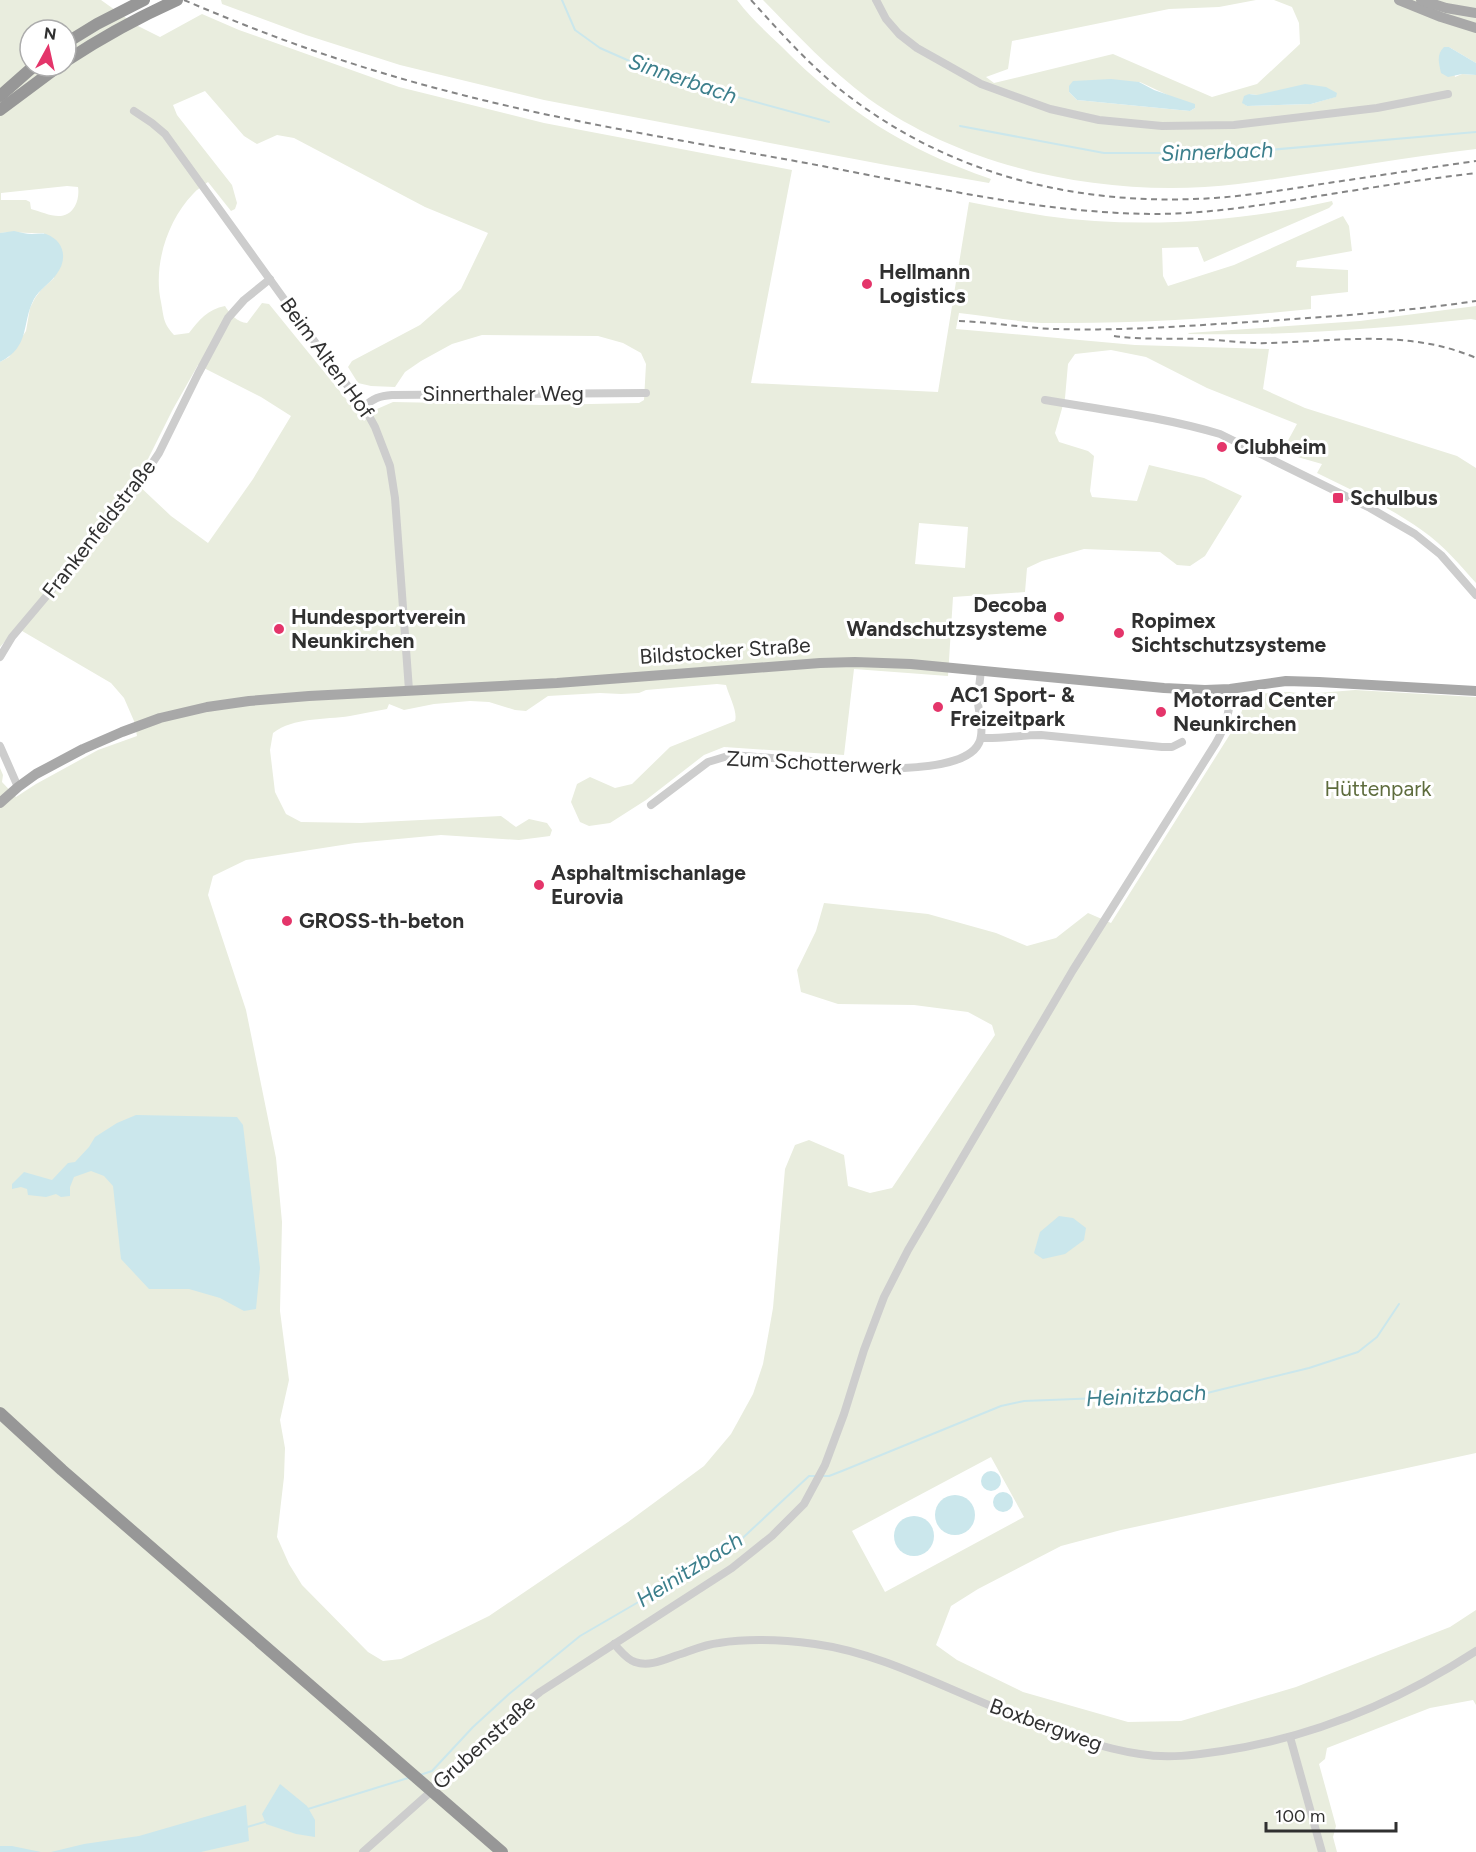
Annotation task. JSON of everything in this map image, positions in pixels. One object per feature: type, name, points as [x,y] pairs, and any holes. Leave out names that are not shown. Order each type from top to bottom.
[{"type":"highway","points":[[78,36],[144,0]]},
{"type":"highway","points":[[78,54],[102,38],[177,0]]},
{"type":"highway","points":[[0,96],[20,78]]},
{"type":"highway","points":[[0,110],[43,78]]},
{"type":"highway","points":[[0,1413],[62,1470],[502,1852]]},
{"type":"main road","points":[[1399,0],[1476,28]]},
{"type":"main road","points":[[1421,0],[1446,8],[1476,13]]},
{"type":"main road","name":"Bildstocker Straße","points":[[0,803],[36,774],[83,749],[122,732],[184,712],[249,701],[557,683],[820,663],[889,663],[1205,690],[1286,681],[1476,691]]},
{"type":"street","points":[[876,0],[886,19],[898,34],[917,48],[981,84],[1050,109],[1099,120],[1162,126],[1234,125],[1377,108],[1448,94]]},
{"type":"street","name":"Beim Alten Hof","points":[[134,111],[165,134],[364,407],[375,426],[390,466],[395,498],[409,690]]},
{"type":"street","name":"Frankenfeldstraße","points":[[0,657],[19,629],[129,498],[159,453],[228,318],[244,300],[270,279]]},
{"type":"street","name":"Sinnerthaler Weg","points":[[364,407],[379,396],[392,395],[646,393]]},
{"type":"street","points":[[1045,400],[1120,412],[1220,434],[1370,508],[1415,534],[1441,555],[1476,595]]},
{"type":"street","points":[[981,670],[978,706],[981,738],[1041,735],[1162,747],[1172,747],[1182,742]]},
{"type":"street","name":"Grubenstraße","points":[[363,1852],[475,1752],[517,1710],[540,1692],[732,1569],[772,1536],[804,1504],[825,1465],[884,1297],[908,1250],[1067,979],[1220,736],[1230,714],[1230,689]]},
{"type":"street","name":"Zum Schotterwerk","points":[[651,805],[708,762],[719,757],[731,755],[881,767],[932,767],[969,754],[978,747],[981,738]]},
{"type":"street","points":[[0,747],[18,787]]},
{"type":"street","name":"Boxbergweg","points":[[615,1644],[626,1657],[635,1662],[649,1664],[718,1643],[792,1642],[844,1650],[903,1669],[1002,1710],[1100,1746],[1142,1755],[1187,1756],[1239,1749],[1290,1737],[1341,1721],[1395,1697],[1476,1651]]},
{"type":"street","points":[[1290,1737],[1322,1852]]},
{"type":"green space","name":"Hüttenpark","points":[[0,0],[101,0],[136,25],[160,37],[202,14],[239,30],[399,87],[544,123],[792,170],[751,383],[938,392],[969,202],[1081,220],[1153,223],[1261,214],[1332,201],[1333,204],[1329,208],[1204,262],[1198,247],[1162,248],[1163,276],[1168,286],[1234,265],[1343,216],[1349,226],[1352,251],[1297,261],[1296,267],[1348,270],[1348,292],[1311,296],[1311,309],[1180,320],[1083,323],[1027,322],[959,313],[956,329],[1135,345],[1269,349],[1263,389],[1305,408],[1457,456],[1476,468],[1476,583],[1437,542],[1410,522],[1317,473],[1322,464],[1287,454],[1285,446],[1297,424],[1207,388],[1146,357],[1111,350],[1075,354],[1068,364],[1065,398],[1055,433],[1059,442],[1088,451],[1094,456],[1090,491],[1092,497],[1137,501],[1149,465],[1204,478],[1242,496],[1205,556],[1190,566],[1177,565],[1160,552],[1084,549],[1042,561],[1027,568],[1025,592],[953,597],[948,676],[854,669],[844,755],[724,747],[704,755],[646,800],[610,823],[589,826],[580,822],[571,802],[577,784],[590,777],[615,788],[632,784],[670,747],[735,721],[734,709],[726,685],[646,690],[639,693],[548,696],[526,711],[489,702],[470,701],[434,704],[404,710],[389,704],[387,709],[290,724],[273,733],[270,750],[275,792],[286,814],[301,822],[361,823],[501,816],[516,827],[529,819],[547,823],[552,830],[550,836],[519,840],[441,835],[355,843],[246,860],[213,876],[208,895],[246,1010],[276,1158],[282,1222],[280,1311],[289,1380],[280,1420],[285,1448],[277,1537],[289,1564],[302,1585],[368,1652],[383,1661],[401,1659],[489,1616],[628,1522],[704,1466],[731,1434],[753,1394],[763,1364],[773,1308],[785,1169],[795,1145],[809,1140],[844,1155],[848,1186],[870,1193],[892,1188],[995,1035],[992,1025],[968,1012],[914,1005],[838,1004],[801,992],[797,970],[816,931],[824,903],[928,914],[996,933],[1027,946],[1056,938],[1088,913],[1111,923],[1239,720],[1244,704],[1251,694],[1289,692],[1306,694],[1355,690],[1476,697],[1476,1453],[1121,1530],[1061,1546],[978,1589],[951,1606],[936,1645],[957,1660],[1023,1692],[1128,1722],[1181,1721],[1296,1687],[1450,1627],[1476,1610],[1476,1705],[1473,1700],[1430,1708],[1327,1748],[1325,1759],[1319,1764],[1336,1826],[1333,1837],[1337,1852],[0,1852],[0,768],[3,775],[2,782],[16,797],[98,750],[137,736],[134,721],[124,698],[111,683],[17,628],[0,647],[0,362],[9,357],[26,331],[30,308],[35,298],[54,278],[44,233],[0,233]],"holes":[[[205,91],[244,136],[257,144],[277,135],[294,138],[425,207],[488,233],[461,289],[420,325],[352,361],[348,367],[358,383],[395,387],[405,372],[421,361],[452,344],[482,335],[598,336],[623,343],[641,353],[646,364],[644,400],[639,403],[542,405],[393,402],[377,409],[364,421],[269,304],[262,303],[247,323],[237,319],[225,306],[219,307],[204,316],[189,333],[174,335],[164,320],[159,288],[161,259],[169,231],[184,205],[208,182],[231,211],[235,209],[237,203],[232,185],[177,115],[173,105]],[[67,186],[78,187],[75,206],[66,215],[61,216],[31,209],[30,202],[26,200],[1,200],[1,193]],[[198,365],[261,397],[291,416],[253,479],[208,543],[171,516],[136,483]],[[919,523],[968,527],[965,568],[915,564]],[[991,1457],[1024,1517],[885,1592],[852,1531]]]},
{"type":"green space","points":[[221,0],[737,0],[758,24],[805,69],[853,109],[878,126],[931,155],[991,179],[989,183],[886,165],[544,100],[400,65],[306,35],[222,4]]},
{"type":"green space","points":[[763,0],[1256,0],[1219,7],[1169,9],[1012,41],[1008,69],[986,77],[994,83],[1113,54],[1212,97],[1257,84],[1300,44],[1299,23],[1292,7],[1274,0],[1476,0],[1476,63],[1449,47],[1455,77],[1462,74],[1476,75],[1476,149],[1268,180],[1191,188],[1094,183],[1045,174],[998,162],[952,145],[909,124],[855,88]],"holes":[[[1140,82],[1195,108],[1190,111],[1077,100],[1069,92]],[[1249,94],[1257,95],[1335,97],[1311,104],[1247,106],[1243,103]]]},
{"type":"green space","points":[[1476,306],[1476,320],[1295,333],[1188,333],[1360,321]]},
{"type":"water","points":[[1444,47],[1449,47],[1476,63],[1476,75],[1462,74],[1448,77],[1441,73],[1439,56]]},
{"type":"water","points":[[1111,79],[1139,82],[1154,90],[1195,104],[1195,108],[1190,111],[1077,100],[1069,92],[1069,86],[1073,81]]},
{"type":"water","points":[[1305,84],[1326,87],[1337,93],[1336,97],[1311,104],[1247,106],[1242,103],[1244,96],[1249,94],[1257,95]]},
{"type":"water","points":[[14,231],[52,237],[61,246],[63,257],[56,275],[34,299],[17,349],[0,362],[0,233]]},
{"type":"water","points":[[136,1115],[237,1117],[243,1125],[260,1268],[256,1309],[244,1311],[220,1298],[189,1289],[149,1289],[121,1259],[113,1186],[104,1176],[91,1171],[74,1177],[70,1187],[70,1196],[28,1195],[27,1189],[21,1187],[12,1189],[12,1184],[24,1172],[52,1180],[68,1163],[75,1162],[95,1137],[117,1123]]},
{"type":"water","points":[[1059,1216],[1073,1218],[1086,1228],[1084,1240],[1065,1254],[1043,1259],[1034,1253],[1040,1232]]},
{"type":"water","points":[[991,1471],[998,1474],[1001,1481],[998,1488],[991,1491],[984,1488],[981,1481],[984,1474]]},
{"type":"water","points":[[1003,1492],[1010,1495],[1013,1502],[1010,1509],[1003,1512],[996,1509],[993,1502],[996,1495]]},
{"type":"water","points":[[955,1495],[969,1501],[975,1515],[969,1529],[955,1535],[941,1529],[935,1515],[941,1501]]},
{"type":"water","points":[[914,1516],[928,1522],[934,1536],[928,1550],[914,1556],[900,1550],[894,1536],[900,1522]]},
{"type":"water","points":[[280,1784],[307,1806],[315,1820],[315,1837],[296,1834],[266,1824],[262,1814]]},
{"type":"water","points":[[246,1805],[249,1841],[201,1852],[51,1852],[84,1844],[139,1836]]},
{"type":"water","points":[[0,1846],[12,1846],[41,1852],[0,1852]]},
{"type":"waterway","name":"Sinnerbach","points":[[562,0],[575,30],[600,48],[668,78],[829,122]]},
{"type":"waterway","name":"Sinnerbach","points":[[960,126],[1104,153],[1234,153],[1476,132]]},
{"type":"waterway","name":"Heinitzbach","points":[[821,1476],[829,1476],[842,1471],[1001,1406],[1024,1401],[1203,1394],[1309,1368],[1358,1352],[1377,1337],[1399,1304]]},
{"type":"waterway","name":"Heinitzbach","points":[[420,1775],[432,1771],[473,1727],[509,1694],[580,1636],[733,1547],[809,1476],[815,1476]]},
{"type":"waterway","name":"Heinitzbach","points":[[308,1809],[408,1778]]},
{"type":"waterway","name":"Heinitzbach","points":[[247,1827],[268,1821]]},
{"type":"railway","points":[[184,0],[249,27],[347,62],[491,102],[626,130],[935,188],[1065,209],[1153,214],[1196,212],[1261,205],[1476,173]]},
{"type":"railway","points":[[751,0],[792,45],[826,77],[879,117],[923,143],[968,163],[1015,179],[1063,190],[1113,197],[1215,198],[1272,192],[1476,161]]},
{"type":"railway","points":[[959,321],[1055,329],[1128,329],[1335,316],[1476,301]]},
{"type":"railway","points":[[1114,336],[1260,343],[1348,339],[1400,340],[1451,349],[1476,358]]},
{"type":"place","name":"Hellmann Logistics","points":[[867,284]]},
{"type":"place","name":"Clubheim","points":[[1222,447]]},
{"type":"place","name":"Schulbus","points":[[1338,498]]},
{"type":"place","name":"Decoba Wandschutzsysteme","points":[[1059,617]]},
{"type":"place","name":"Hundesportverein Neunkirchen","points":[[279,629]]},
{"type":"place","name":"Ropimex Sichtschutzsysteme","points":[[1119,633]]},
{"type":"place","name":"AC1 Sport- & Freizeitpark","points":[[938,707]]},
{"type":"place","name":"Motorrad Center Neunkirchen","points":[[1161,712]]},
{"type":"place","name":"Asphaltmischanlage Eurovia","points":[[539,885]]},
{"type":"place","name":"GROSS-th-beton","points":[[287,921]]}]
